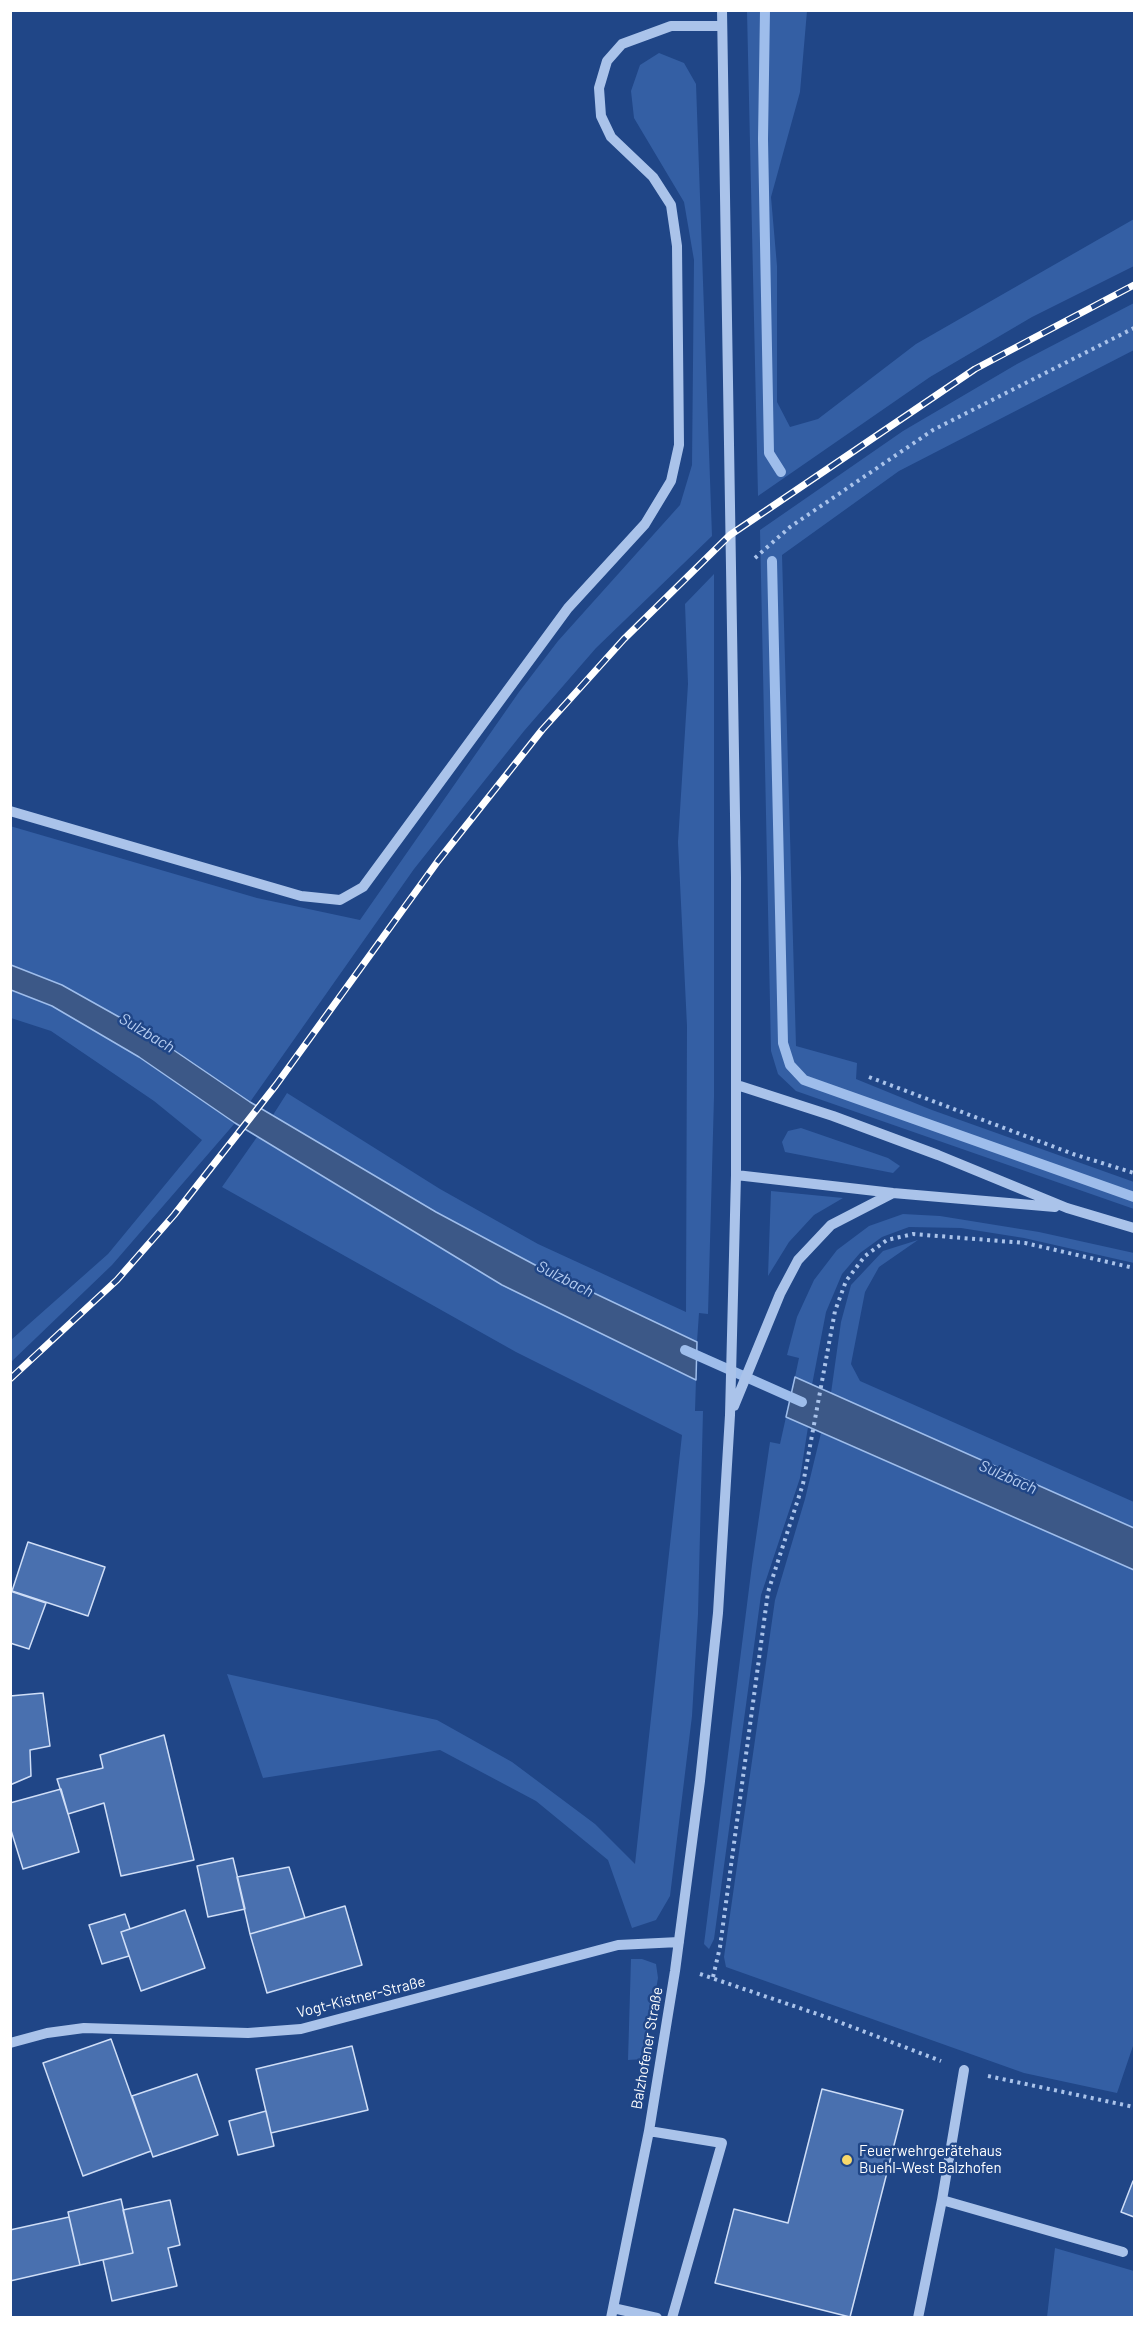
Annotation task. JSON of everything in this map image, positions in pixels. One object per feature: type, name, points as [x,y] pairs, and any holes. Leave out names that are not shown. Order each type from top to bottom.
[{"type":"street","name":"Balzhofener Straße","points":[[612,2313],[648,2131],[679,1942],[700,1781],[718,1613],[730,1415],[734,1326],[737,1085],[722,10]]},
{"type":"street","points":[[10,812],[301,896],[340,900],[363,887],[568,608],[645,524],[671,481],[679,445],[677,246],[671,205],[653,177],[611,137],[601,116],[599,88],[608,62],[622,45],[671,26],[722,26]]},
{"type":"street","points":[[737,1085],[833,1116],[938,1155],[1066,1208],[1134,1228]]},
{"type":"street","points":[[736,1175],[892,1193],[1066,1208]]},
{"type":"street","points":[[730,1415],[760,1339],[798,1260],[831,1225],[892,1193]]},
{"type":"street","name":"Vogt-Kistner-Straße","points":[[10,2043],[47,2033],[84,2028],[248,2034],[301,2029],[618,1945],[679,1942]]},
{"type":"street","points":[[918,2318],[942,2199],[964,2070]]},
{"type":"street","points":[[648,2131],[722,2143],[672,2318]]},
{"type":"street","points":[[942,2199],[1123,2252]]},
{"type":"street","points":[[612,2313],[657,2318]]},
{"type":"path","points":[[731,578],[790,527],[933,430],[1134,328]]},
{"type":"path","points":[[870,1077],[1073,1154],[1134,1173]]},
{"type":"path","points":[[1134,1268],[1025,1243],[922,1234],[887,1240],[865,1256],[846,1281],[835,1311],[812,1448],[803,1484],[768,1592],[720,1947],[713,1977],[964,2070],[1134,2108]]},
{"type":"shaded area","points":[[747,11],[807,11],[800,92],[771,197],[777,266],[777,402],[790,427],[818,419],[916,344],[1134,219],[1134,266],[1032,317],[930,377],[758,496]]},
{"type":"shaded area","points":[[659,53],[684,63],[696,84],[712,536],[596,648],[524,731],[414,869],[250,1102],[153,1036],[62,985],[11,965],[10,826],[257,898],[360,920],[519,692],[558,641],[680,505],[692,465],[694,260],[684,202],[634,118],[631,91],[640,65]]},
{"type":"shaded area","points":[[1134,303],[1134,350],[899,471],[782,555],[796,1046],[857,1063],[856,1079],[932,1110],[1134,1182],[1134,1209],[796,1091],[778,1074],[771,1051],[760,530],[903,431],[1017,364]]},
{"type":"shaded area","points":[[714,574],[714,1097],[708,1314],[699,1313],[697,1342],[537,1266],[436,1212],[273,1115],[287,1093],[440,1189],[538,1244],[686,1312],[687,1026],[678,842],[688,684],[685,604]]},
{"type":"shaded area","points":[[11,990],[52,1006],[139,1057],[235,1123],[112,1265],[11,1362],[11,1340],[108,1254],[202,1140],[154,1101],[51,1031],[11,1018]]},
{"type":"shaded area","points":[[801,1128],[888,1158],[900,1166],[893,1173],[785,1152],[782,1142],[788,1131]]},
{"type":"shaded area","points":[[257,1137],[502,1285],[696,1380],[695,1411],[703,1411],[698,1614],[692,1716],[670,1896],[656,1920],[632,1928],[608,1860],[536,1801],[440,1750],[263,1778],[227,1674],[437,1720],[512,1762],[595,1824],[635,1864],[682,1435],[516,1352],[222,1187]]},
{"type":"shaded area","points":[[771,1191],[843,1198],[814,1215],[789,1242],[768,1276]]},
{"type":"shaded area","points":[[903,1214],[940,1216],[1039,1232],[1134,1253],[1134,1263],[1024,1238],[961,1228],[909,1227],[882,1237],[860,1253],[842,1274],[826,1312],[812,1385],[795,1377],[799,1358],[787,1355],[797,1317],[814,1280],[837,1250],[869,1226]]},
{"type":"shaded area","points":[[918,1240],[879,1267],[865,1292],[851,1364],[860,1381],[1134,1502],[1134,1528],[831,1393],[841,1322],[851,1285],[883,1251]]},
{"type":"shaded area","points":[[786,1417],[808,1427],[800,1478],[761,1595],[714,1939],[709,1949],[704,1944],[752,1565],[770,1442],[780,1444]]},
{"type":"shaded area","points":[[821,1433],[1134,1570],[1134,2043],[1117,2093],[1024,2073],[726,1967],[724,1957],[775,1600],[805,1499]]},
{"type":"shaded area","points":[[631,1959],[642,1959],[656,1964],[658,1978],[644,2059],[628,2060]]},
{"type":"shaded area","points":[[1055,2248],[1134,2271],[1134,2317],[1047,2317]]},
{"type":"water","points":[[11,965],[62,985],[153,1036],[250,1102],[436,1212],[537,1266],[697,1342],[696,1380],[502,1285],[235,1123],[139,1057],[52,1006],[11,990]]},
{"type":"water","points":[[795,1377],[1134,1528],[1134,1570],[786,1417]]},
{"type":"building","points":[[28,1542],[105,1567],[88,1616],[12,1591]]},
{"type":"building","points":[[10,1591],[46,1603],[29,1649],[10,1643]]},
{"type":"building","points":[[43,1693],[50,1746],[30,1750],[31,1776],[10,1785],[10,1696]]},
{"type":"building","points":[[164,1735],[194,1860],[121,1876],[104,1803],[68,1814],[57,1779],[103,1768],[100,1755]]},
{"type":"building","points":[[61,1789],[79,1852],[23,1869],[10,1827],[10,1803]]},
{"type":"building","points":[[233,1858],[245,1909],[208,1917],[197,1866]]},
{"type":"building","points":[[289,1867],[305,1918],[250,1934],[237,1877]]},
{"type":"building","points":[[345,1906],[362,1965],[267,1993],[250,1934]]},
{"type":"building","points":[[185,1910],[205,1968],[141,1991],[121,1932]]},
{"type":"building","points":[[125,1914],[130,1929],[121,1932],[129,1956],[102,1964],[89,1925]]},
{"type":"building","points":[[111,2039],[151,2151],[83,2176],[43,2063]]},
{"type":"building","points":[[352,2046],[368,2110],[271,2133],[256,2069]]},
{"type":"building","points":[[197,2074],[218,2135],[153,2157],[132,2096]]},
{"type":"building","name":"Feuerwehrgerätehaus Buehl-West Balzhofen","points":[[822,2089],[903,2110],[850,2317],[715,2283],[734,2209],[788,2223]]},
{"type":"building","points":[[266,2111],[274,2146],[238,2155],[229,2121]]},
{"type":"building","points":[[1134,2181],[1134,2217],[1121,2212]]},
{"type":"building","points":[[121,2199],[133,2253],[80,2265],[68,2212]]},
{"type":"building","points":[[170,2200],[180,2245],[168,2248],[177,2286],[112,2301],[103,2260],[133,2253],[123,2210]]},
{"type":"building","points":[[69,2217],[80,2265],[10,2281],[10,2230]]},
{"type":"waterway","points":[[765,10],[763,139],[769,453],[781,472]]},
{"type":"waterway","points":[[772,561],[783,1043],[790,1065],[804,1080],[1134,1197]]},
{"type":"waterway","name":"Sulzbach","points":[[685,1350],[802,1402]]},
{"type":"railway","points":[[10,1379],[117,1280],[174,1215],[276,1085],[438,861],[542,730],[624,639],[730,535],[975,369],[1134,285]]},
{"type":"place","name":"Feuerwehrgerätehaus Buehl-West Balzhofen","points":[[847,2160]]}]
